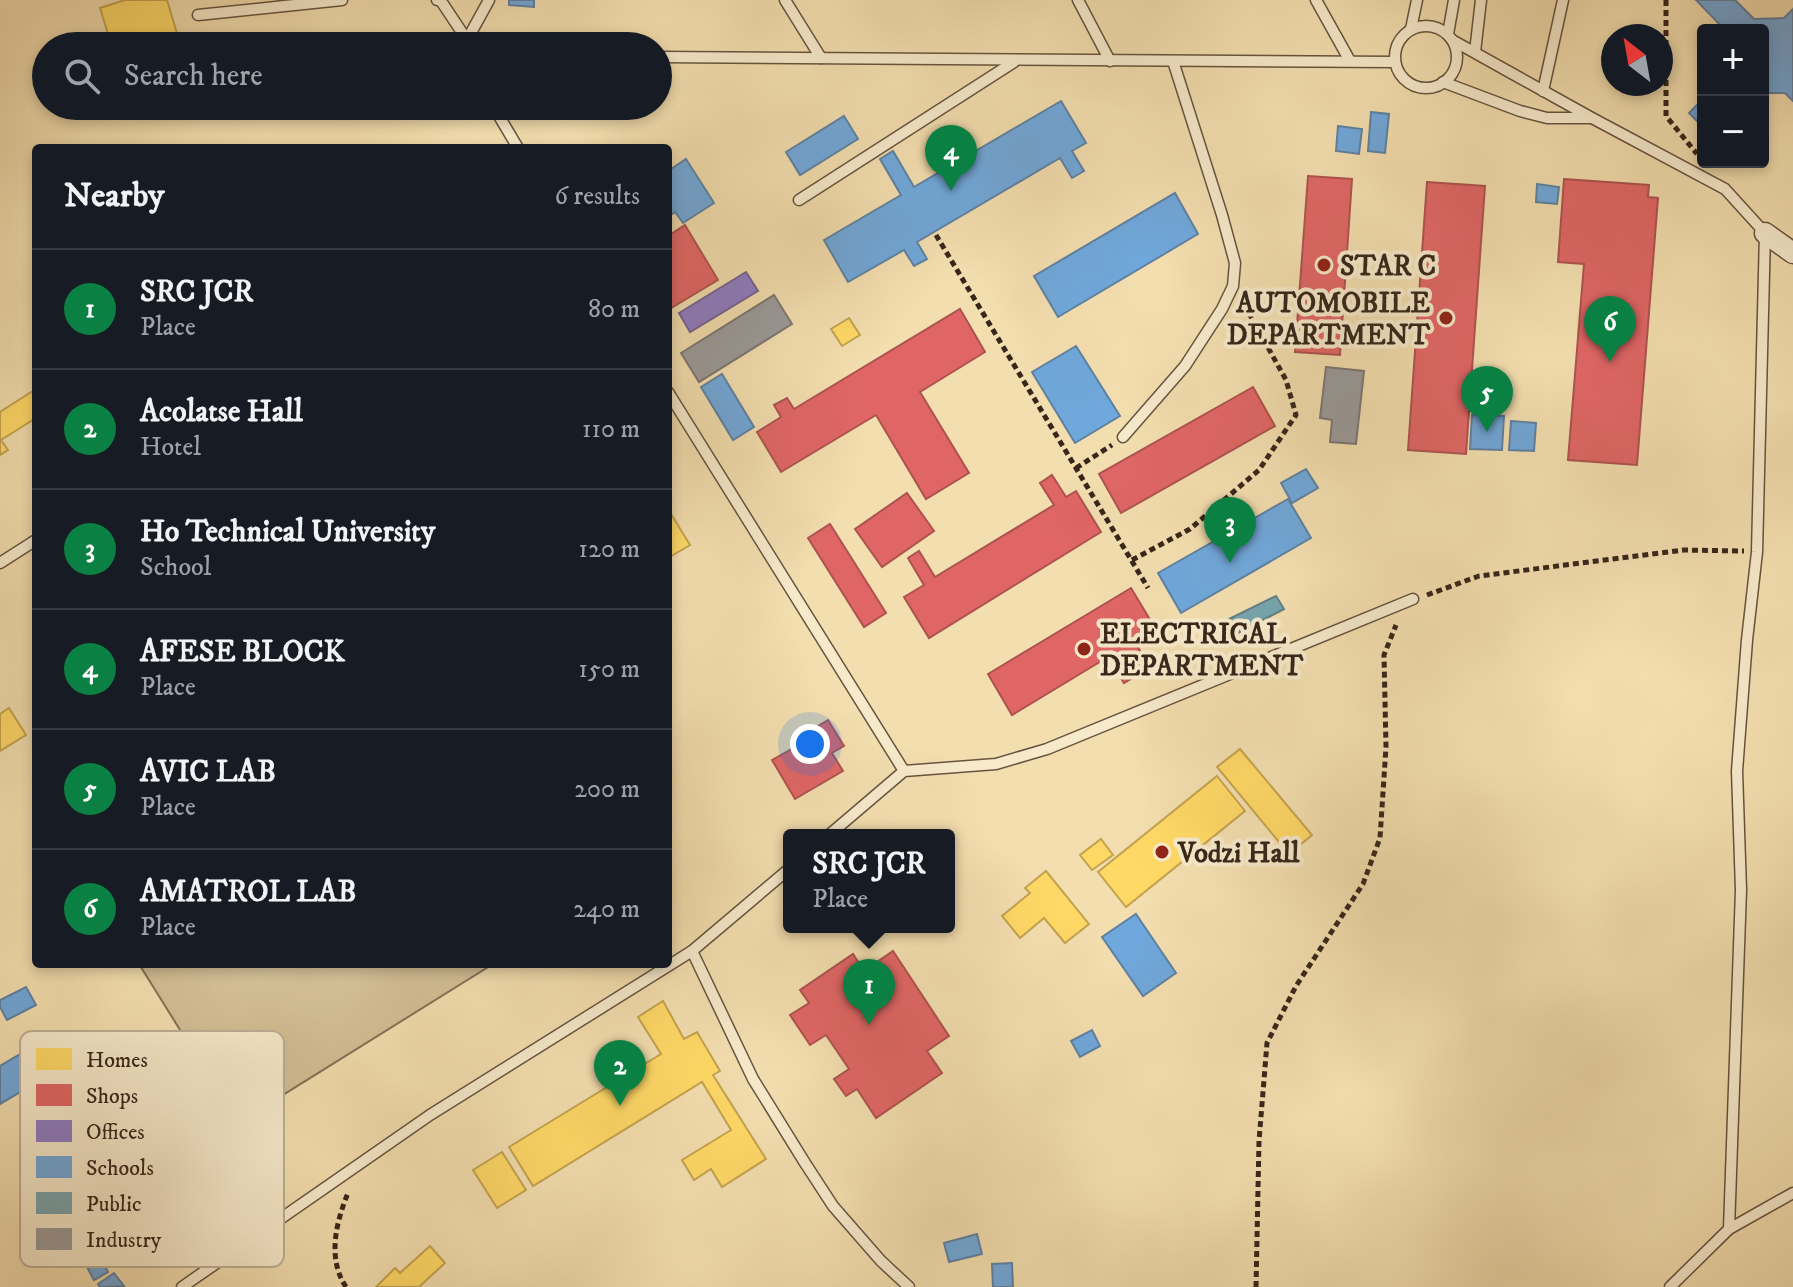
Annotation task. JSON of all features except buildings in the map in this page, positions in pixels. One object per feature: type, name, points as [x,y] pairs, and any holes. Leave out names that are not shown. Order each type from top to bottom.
[{"type":"street","points":[[1765,233],[1793,253]]},
{"type":"lane","points":[[198,15],[342,0]]},
{"type":"lane","points":[[437,0],[441,1],[462,32]]},
{"type":"lane","points":[[474,32],[489,0]]},
{"type":"lane","points":[[785,0],[821,58]]},
{"type":"lane","points":[[1078,0],[1110,61]]},
{"type":"lane","points":[[1316,0],[1350,61]]},
{"type":"lane","points":[[1411,29],[1417,0]]},
{"type":"lane","points":[[1454,0],[1450,37],[1456,51],[1456,63],[1452,74],[1428,88],[1413,85],[1401,76],[1395,62],[1396,47],[1411,29],[1434,26],[1450,37],[1475,52],[1543,91],[1725,189],[1765,233],[1757,552],[1737,771],[1741,890],[1729,1229]]},
{"type":"lane","points":[[1475,52],[1481,0]]},
{"type":"lane","points":[[1543,91],[1563,0]]},
{"type":"lane","points":[[672,57],[1395,62]]},
{"type":"lane","points":[[799,200],[1016,61]]},
{"type":"lane","points":[[1123,437],[1185,366],[1222,309],[1233,286],[1235,263],[1173,61]]},
{"type":"lane","points":[[1443,82],[1547,118],[1592,118]]},
{"type":"lane","points":[[501,120],[516,144]]},
{"type":"lane","points":[[672,398],[904,771]]},
{"type":"lane","points":[[0,563],[32,543]]},
{"type":"lane","points":[[836,829],[904,771],[996,764],[1047,749],[1413,599]]},
{"type":"lane","points":[[672,964],[692,951],[783,874]]},
{"type":"lane","points":[[692,951],[753,1079],[805,1163],[833,1206],[881,1261],[909,1287]]},
{"type":"lane","points":[[284,1217],[430,1115],[665,968]]},
{"type":"lane","points":[[1670,1287],[1729,1229],[1793,1193]]},
{"type":"lane","points":[[182,1287],[211,1267]]},
{"type":"path","points":[[1666,0],[1666,116],[1697,154]]},
{"type":"path","points":[[936,235],[1148,588]]},
{"type":"path","points":[[1131,560],[1190,529],[1259,470],[1296,415],[1286,380],[1250,315],[1228,296]]},
{"type":"path","points":[[1076,468],[1123,437]]},
{"type":"path","points":[[1256,1287],[1259,1141],[1267,1043],[1296,986],[1363,884],[1380,838],[1386,747],[1384,655],[1400,614],[1413,599],[1479,576],[1684,550],[1757,552]]},
{"type":"path","points":[[346,1287],[335,1261],[336,1234],[358,1166]]},
{"type":"shaded area","points":[[141,968],[487,968],[284,1094],[284,1031],[181,1031]]},
{"type":"place","name":"AFESE BLOCK","points":[[951,191]]},
{"type":"place","name":"STAR C","points":[[1324,265]]},
{"type":"place","name":"AUTOMOBILE DEPARTMENT","points":[[1446,318]]},
{"type":"place","name":"AMATROL LAB","points":[[1610,362]]},
{"type":"place","name":"AVIC LAB","points":[[1487,432]]},
{"type":"place","name":"Ho Technical University","points":[[1230,563]]},
{"type":"place","name":"ELECTRICAL DEPARTMENT","points":[[1084,649]]},
{"type":"place","name":"Vodzi Hall","points":[[1162,852]]},
{"type":"place","name":"SRC JCR","points":[[869,1025]]},
{"type":"place","name":"Acolatse Hall","points":[[620,1106]]}]
